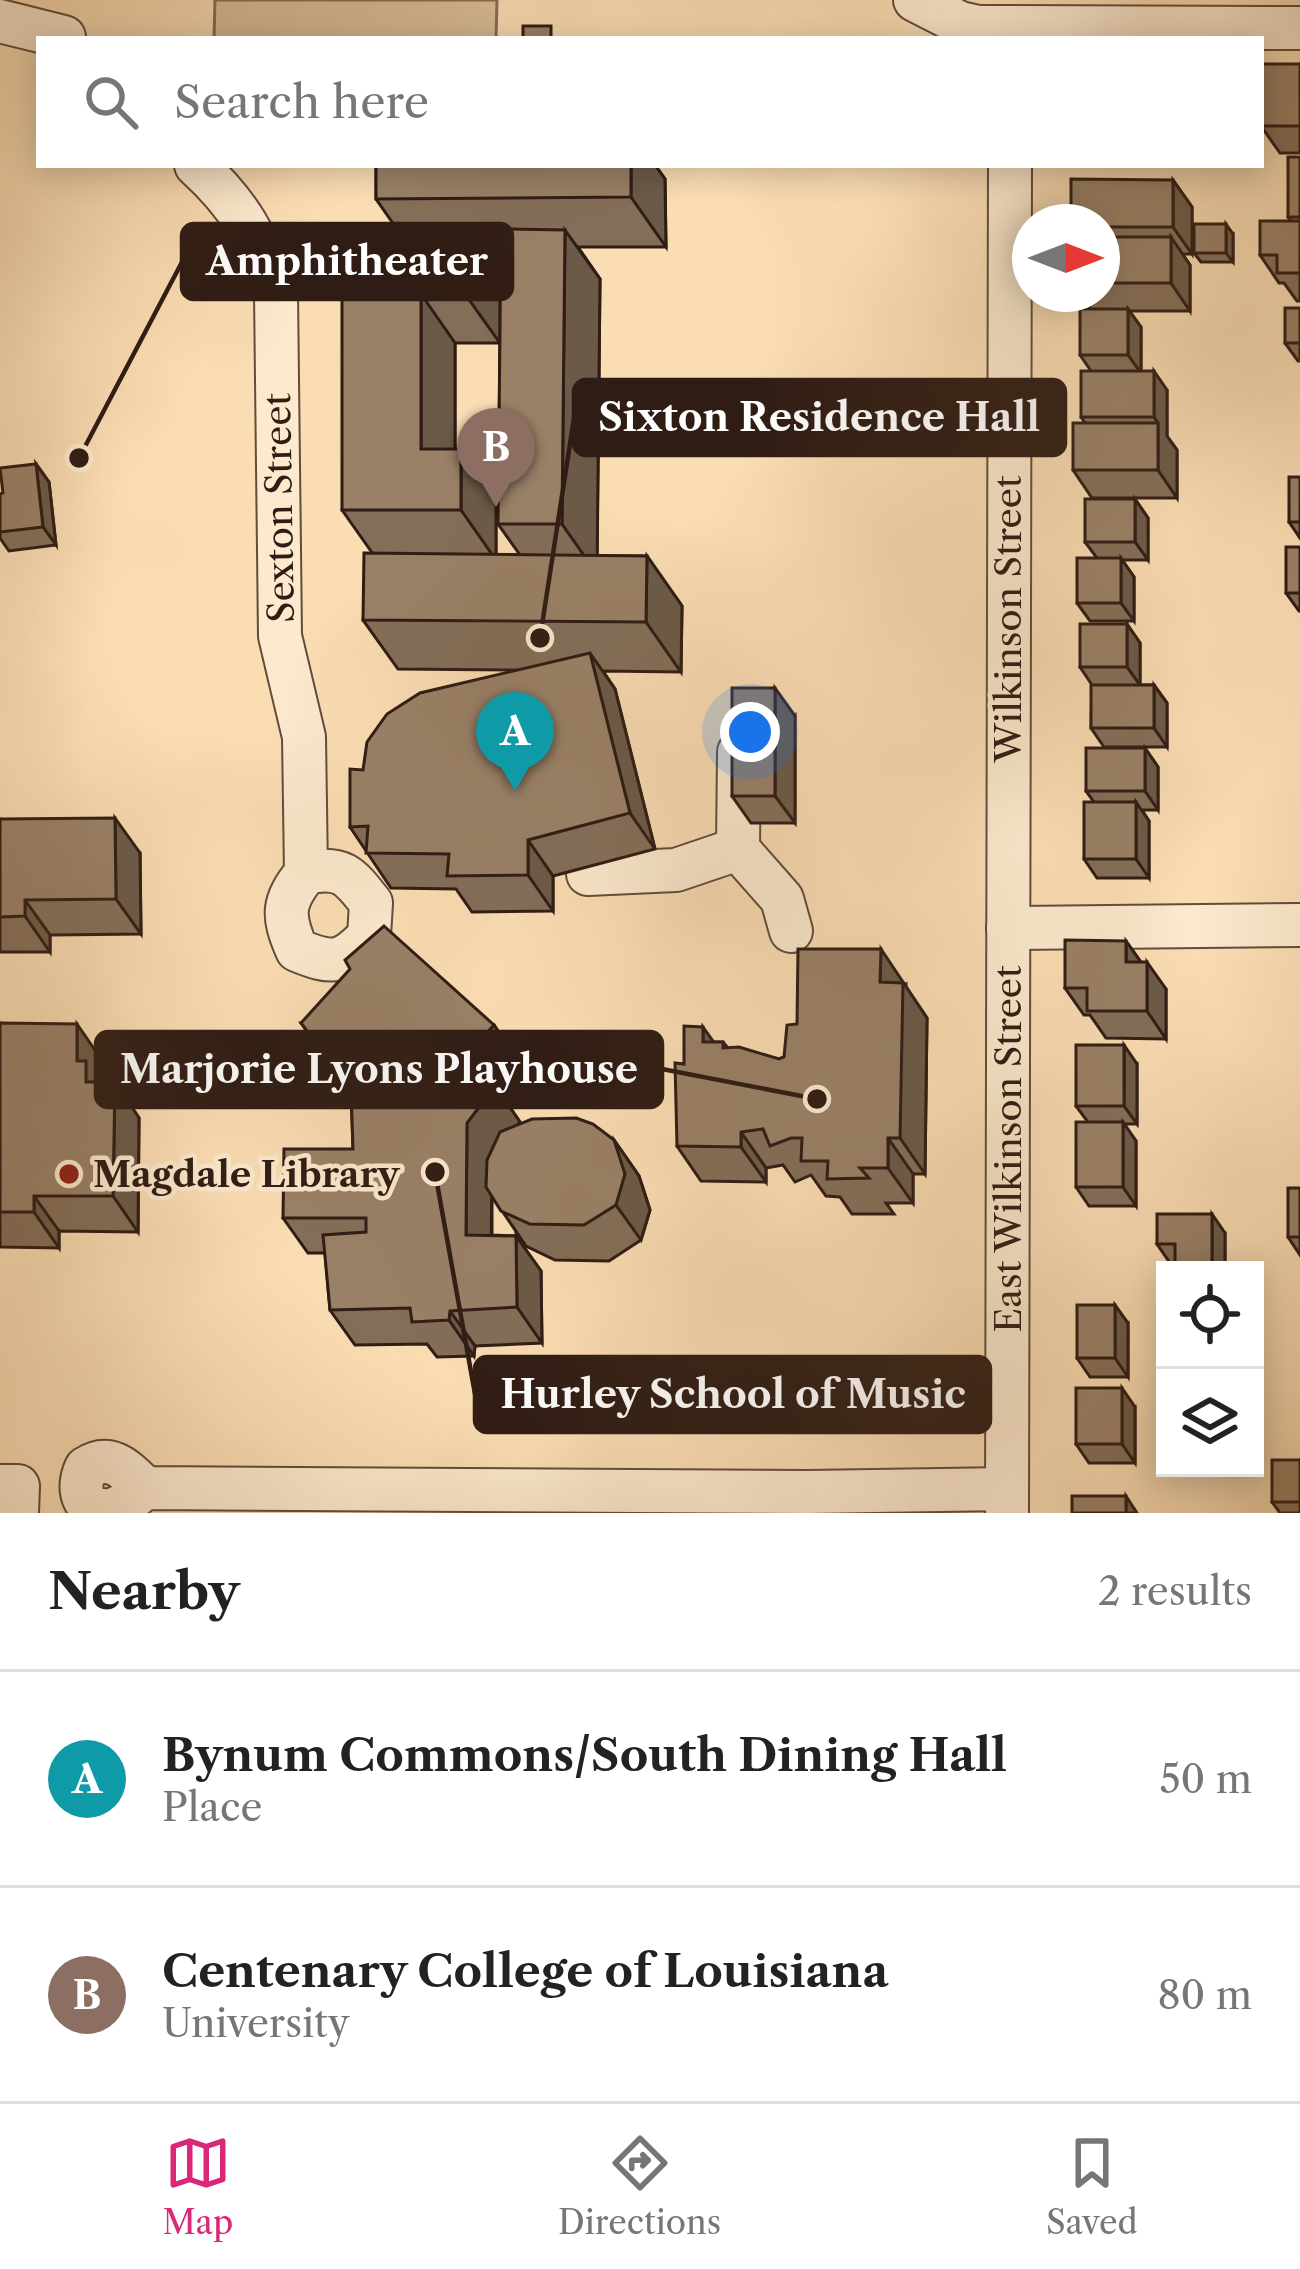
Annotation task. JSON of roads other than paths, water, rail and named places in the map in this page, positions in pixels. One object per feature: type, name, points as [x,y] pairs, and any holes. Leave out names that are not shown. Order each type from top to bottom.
[{"type":"street","points":[[915,0],[960,23],[1300,28]]},
{"type":"street","points":[[0,21],[64,25]]},
{"type":"street","name":"Sexton Street","points":[[199,168],[224,190],[245,220],[276,293],[280,636],[304,736],[306,873]]},
{"type":"street","name":"Wilkinson Street","points":[[1008,928],[1010,168]]},
{"type":"street","points":[[739,725],[738,849],[782,899],[790,932]]},
{"type":"street","points":[[588,874],[676,870],[738,849]]},
{"type":"street","points":[[1008,928],[1300,926]]},
{"type":"street","name":"East Wilkinson Street","points":[[1007,1501],[1008,928]]},
{"type":"street","points":[[145,1487],[513,1502],[807,1492],[1007,1501]]},
{"type":"place","name":"Amphitheater","points":[[79,458]]},
{"type":"place","name":"Centenary College of Louisiana","points":[[496,507]]},
{"type":"place","name":"Sixton Residence Hall","points":[[540,638]]},
{"type":"place","name":"Bynum Commons/South Dining Hall","points":[[515,791]]},
{"type":"place","name":"Marjorie Lyons Playhouse","points":[[817,1099]]},
{"type":"place","name":"Hurley School of Music","points":[[435,1172]]},
{"type":"place","name":"Magdale Library","points":[[69,1174]]}]
